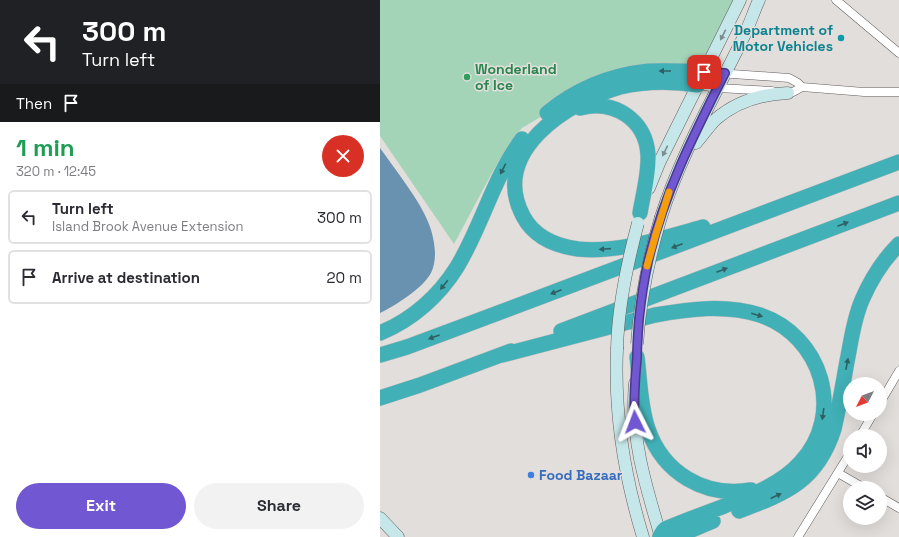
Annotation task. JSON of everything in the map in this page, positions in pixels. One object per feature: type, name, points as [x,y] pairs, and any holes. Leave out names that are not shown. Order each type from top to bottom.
[{"type":"highway","points":[[380,333],[401,323],[418,311],[433,298],[446,283],[464,254],[499,177],[512,154],[529,130],[549,111],[588,87],[602,81],[633,73],[664,71],[701,78]]},
{"type":"highway","points":[[701,78],[682,82],[650,82],[620,87],[593,97],[568,110],[555,119],[536,136],[525,151],[516,173],[515,188],[518,205],[521,213],[529,225],[545,239],[558,244],[578,249],[610,248],[656,240],[792,203]]},
{"type":"highway","points":[[555,119],[574,110],[594,105],[615,108],[634,121],[643,136],[648,153],[647,171],[639,218]]},
{"type":"highway","points":[[380,355],[407,347],[472,323],[899,162]]},
{"type":"highway","points":[[380,398],[502,355],[593,318],[899,203]]},
{"type":"highway","points":[[502,355],[635,320],[674,312],[704,309],[725,309],[753,313],[778,324],[790,332],[805,346],[816,364],[820,377],[823,391],[824,413],[816,439],[805,457],[796,467],[774,484],[665,529],[663,531],[663,537],[779,495],[799,482],[816,465],[825,451],[834,429],[854,328],[861,301],[878,270],[888,255],[899,244]]},
{"type":"highway","points":[[637,350],[643,408],[648,428],[653,442],[660,454],[675,470],[687,479],[705,487],[718,491],[733,492],[760,488],[785,476]]},
{"type":"main road","points":[[643,537],[630,491],[622,448],[617,404],[617,349],[623,285],[639,218],[660,161],[740,0]]},
{"type":"main road","points":[[663,537],[645,479],[636,436],[634,406],[637,350],[639,318],[645,277],[652,248],[671,187],[682,161],[746,32],[759,0]]},
{"type":"main road","points":[[682,161],[710,125],[730,109],[738,104],[755,98],[771,94],[788,93]]},
{"type":"main road","points":[[380,518],[398,537]]},
{"type":"street","points":[[836,0],[899,53]]},
{"type":"street","points":[[701,78],[725,73],[789,78],[802,87]]},
{"type":"street","points":[[701,78],[718,88],[750,89],[788,93],[802,87],[864,92],[899,92]]},
{"type":"street","points":[[887,391],[899,371]]},
{"type":"street","points":[[798,537],[843,465]]},
{"type":"street","points":[[838,473],[852,481]]},
{"type":"street","points":[[887,501],[899,508]]},
{"type":"green space","points":[[380,0],[737,0],[701,79],[574,97],[522,128],[514,137],[494,169],[454,244],[380,136]]},
{"type":"water","points":[[380,148],[425,214],[432,233],[435,253],[432,271],[427,279],[415,291],[380,313]]},
{"type":"slow traffic","points":[[647,266],[669,192]]},
{"type":"place","name":"Department of Motor Vehicles","points":[[841,38]]},
{"type":"place","name":"Wonderland of Ice","points":[[467,77]]},
{"type":"place","name":"Food Bazaar","points":[[531,475]]},
{"type":"route","points":[[635,422],[634,388],[639,318],[645,277],[652,248],[658,225],[676,174],[725,73],[704,72]]}]
